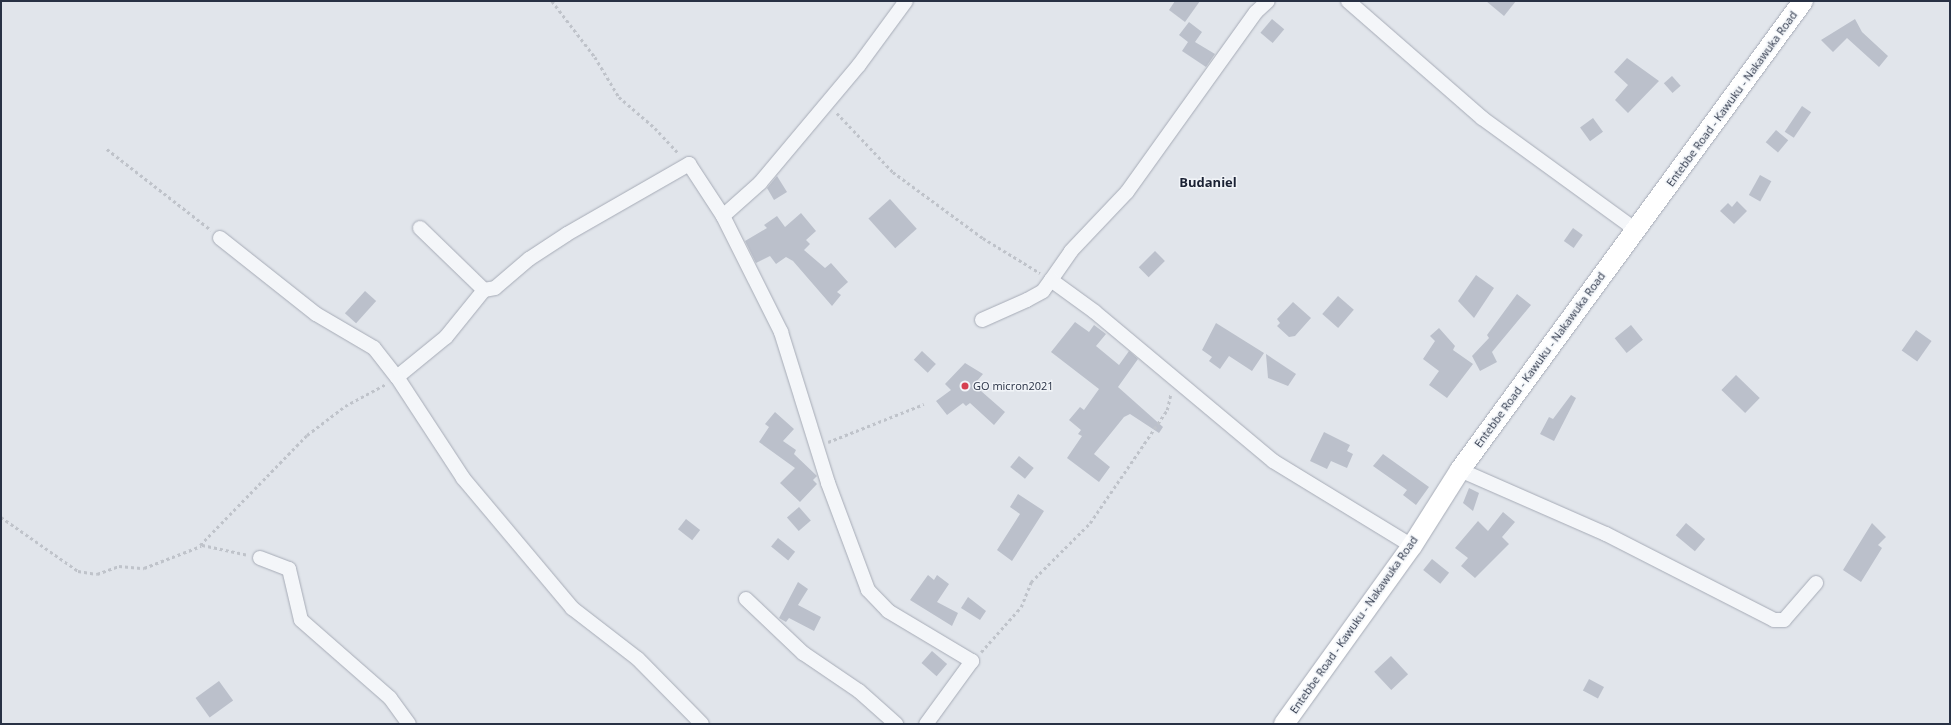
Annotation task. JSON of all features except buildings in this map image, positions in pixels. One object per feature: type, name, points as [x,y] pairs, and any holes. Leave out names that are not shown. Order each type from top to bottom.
[{"type":"main road","name":"Entebbe Road - Kawuku - Nakawuka Road","points":[[1284,724],[1412,546],[1460,470],[1803,1]]},
{"type":"street","points":[[723,216],[760,183],[830,101],[906,1]]},
{"type":"street","points":[[982,320],[1027,300],[1043,291],[1071,251],[1127,192],[1256,12],[1268,1]]},
{"type":"street","points":[[1348,1],[1482,118],[1636,230]]},
{"type":"street","points":[[397,378],[446,337],[484,290],[494,288],[529,259],[568,234],[689,164],[723,216],[781,332],[819,446],[828,483],[875,600],[972,661],[926,724]]},
{"type":"street","points":[[420,228],[484,290]]},
{"type":"street","points":[[220,238],[316,314],[374,348],[397,378],[463,478],[561,597],[638,659],[702,724]]},
{"type":"street","points":[[1051,280],[1095,312],[1273,461],[1412,546]]},
{"type":"street","points":[[1460,470],[1606,534],[1774,620],[1784,620],[1816,583]]},
{"type":"street","points":[[260,558],[289,569],[302,620],[390,698],[409,724]]},
{"type":"street","points":[[746,599],[803,653],[859,691],[896,724]]},
{"type":"path","points":[[552,1],[595,57],[619,97],[655,128],[689,164]]},
{"type":"path","points":[[830,101],[838,115],[893,172],[983,238],[1051,280]]},
{"type":"path","points":[[107,149],[220,238]]},
{"type":"path","points":[[260,558],[200,545],[307,435],[345,406],[397,378]]},
{"type":"path","points":[[972,661],[1020,607],[1030,582],[1090,523],[1167,410],[1174,379]]},
{"type":"path","points":[[819,446],[924,404]]},
{"type":"path","points":[[1,517],[78,571],[97,574],[119,566],[144,568],[202,545],[260,558]]},
{"type":"place","name":"GO micron2021","points":[[965,386]]},
{"type":"district","name":"Budaniel","points":[[1208,182]]}]
